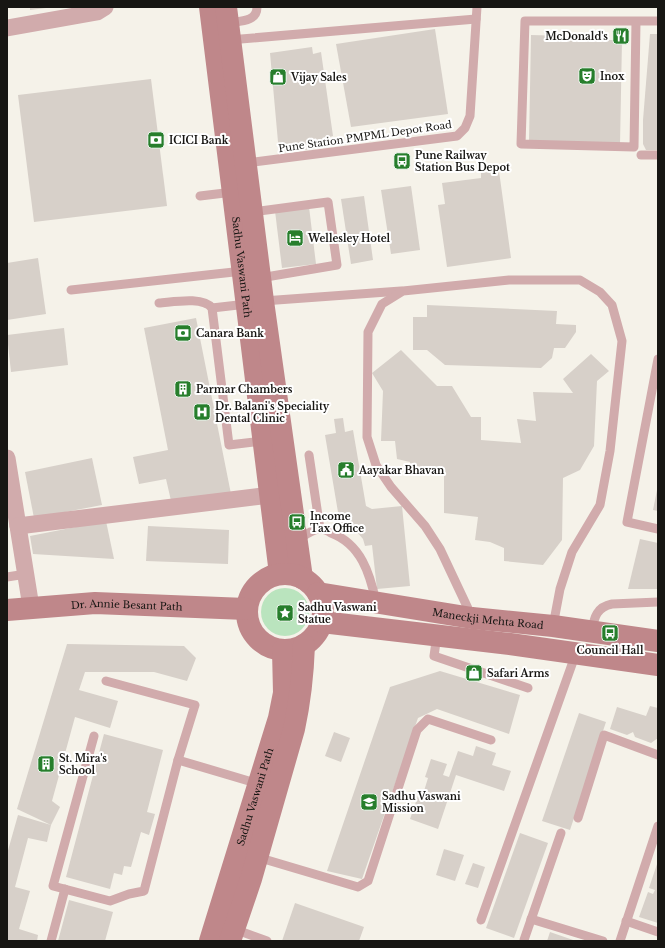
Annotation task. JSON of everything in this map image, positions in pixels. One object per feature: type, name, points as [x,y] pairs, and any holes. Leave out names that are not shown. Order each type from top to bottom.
[{"type":"main road","name":"Sadhu Vaswani Path","points":[[210,7],[225,28],[238,164],[233,192],[251,275],[255,303],[263,441],[280,574]]},
{"type":"main road","points":[[238,164],[252,212],[251,275]]},
{"type":"main road","points":[[255,303],[302,578]]},
{"type":"main road","points":[[280,574],[287,574],[302,578],[308,582],[318,593],[323,607],[322,622],[315,635],[304,645],[297,648],[283,650],[268,646],[256,637],[248,624],[246,609],[250,595],[259,583],[272,576],[280,574]]},
{"type":"main road","name":"Maneckji Mehta Road","points":[[318,593],[472,618],[553,626],[658,641]]},
{"type":"main road","name":"Dr. Annie Besant Path","points":[[7,610],[95,603],[246,609]]},
{"type":"main road","points":[[322,622],[437,635],[658,665]]},
{"type":"main road","points":[[232,935],[257,857],[299,706],[303,677],[304,645]]},
{"type":"main road","name":"Sadhu Vaswani Path","points":[[210,941],[279,718],[284,693],[283,650]]},
{"type":"street","points":[[7,28],[97,12],[105,7]]},
{"type":"street","points":[[7,458],[31,607]]},
{"type":"street","points":[[18,526],[270,495]]},
{"type":"lane","points":[[225,28],[254,17],[257,13],[257,7]]},
{"type":"lane","name":"Pune Station PMPML Depot Road","points":[[238,164],[457,136],[466,128],[470,116],[476,7]]},
{"type":"lane","points":[[225,28],[476,19]]},
{"type":"lane","points":[[636,21],[634,146],[521,144],[525,21],[636,21],[658,21]]},
{"type":"lane","points":[[641,155],[658,155]]},
{"type":"lane","points":[[200,196],[233,192]]},
{"type":"lane","points":[[71,290],[251,275],[337,265],[328,202],[252,212]]},
{"type":"lane","points":[[212,308],[509,280],[580,280],[600,292],[612,305],[622,342],[607,466],[600,505],[572,552],[560,590],[553,626]]},
{"type":"lane","points":[[403,291],[382,304],[368,332],[367,437],[376,465],[391,486],[425,526],[440,549],[472,618]]},
{"type":"lane","points":[[159,303],[195,300],[209,304],[212,308],[229,445],[263,441]]},
{"type":"lane","points":[[658,359],[627,522],[658,529]]},
{"type":"lane","points":[[309,455],[320,529]]},
{"type":"lane","points":[[296,541],[310,532],[320,529],[338,535],[351,544],[368,572],[376,602]]},
{"type":"lane","points":[[7,577],[26,574]]},
{"type":"lane","points":[[592,631],[594,619],[598,610],[606,605],[658,602]]},
{"type":"lane","points":[[437,635],[434,656],[528,688]]},
{"type":"lane","points":[[481,920],[576,653]]},
{"type":"lane","points":[[94,736],[53,886],[110,901],[129,894],[144,891],[178,760],[195,705],[106,681]]},
{"type":"lane","points":[[257,857],[358,887],[368,881],[417,730],[428,719],[492,740]]},
{"type":"lane","points":[[578,818],[604,735],[658,755]]},
{"type":"lane","points":[[178,760],[259,784]]},
{"type":"lane","points":[[620,941],[657,832]]},
{"type":"lane","points":[[524,940],[561,833]]},
{"type":"lane","points":[[51,941],[64,889]]},
{"type":"lane","points":[[531,919],[603,941]]},
{"type":"lane","points":[[626,921],[658,932]]},
{"type":"lane","points":[[232,935],[267,941]]},
{"type":"green space","points":[[285,588],[294,590],[302,595],[307,603],[309,612],[307,621],[302,629],[294,634],[285,636],[276,634],[268,629],[263,621],[261,612],[263,603],[268,595],[276,590]]},
{"type":"building","points":[[30,7],[46,7],[46,8],[30,10]]},
{"type":"building","points":[[435,29],[448,114],[351,127],[336,44]]},
{"type":"building","points":[[650,34],[658,34],[658,150],[646,150],[643,144],[643,120]]},
{"type":"building","points":[[531,35],[603,37],[603,40],[622,40],[620,144],[529,142]]},
{"type":"building","points":[[312,47],[313,54],[321,52],[333,136],[326,138],[328,147],[279,153],[270,53]]},
{"type":"building","points":[[151,79],[167,206],[34,222],[18,95]]},
{"type":"building","points":[[499,171],[511,258],[447,267],[438,205],[445,204],[442,183],[481,178],[481,173]]},
{"type":"building","points":[[411,186],[420,250],[391,254],[381,190]]},
{"type":"building","points":[[364,196],[373,260],[351,264],[341,199]]},
{"type":"building","name":"Wellesley Hotel","points":[[309,207],[316,264],[282,268],[275,211]]},
{"type":"building","points":[[38,258],[46,314],[7,320],[7,263]]},
{"type":"building","points":[[427,305],[557,311],[556,324],[576,325],[576,332],[565,348],[554,348],[552,358],[541,368],[445,365],[427,350],[413,350],[413,317],[427,317]]},
{"type":"building","name":"Parmar Chambers","points":[[196,318],[231,494],[172,505],[166,479],[139,484],[133,457],[168,450],[144,328]]},
{"type":"building","points":[[64,328],[68,365],[11,372],[7,335]]},
{"type":"building","points":[[401,350],[437,386],[452,386],[471,417],[481,417],[481,440],[521,443],[517,419],[536,421],[533,392],[573,393],[563,379],[591,354],[609,371],[597,381],[594,446],[580,470],[563,478],[562,540],[543,565],[504,561],[504,548],[490,542],[475,540],[478,517],[444,513],[444,474],[409,474],[410,462],[397,459],[395,441],[381,441],[383,391],[372,373]]},
{"type":"building","name":"Aayakar Bhavan","points":[[343,418],[345,432],[353,430],[366,506],[372,509],[402,506],[410,586],[377,589],[372,545],[365,546],[363,539],[357,532],[349,526],[340,524],[325,435],[336,433],[334,419]]},
{"type":"building","points":[[92,458],[102,505],[34,518],[25,472]]},
{"type":"building","points":[[658,490],[658,511],[653,510]]},
{"type":"building","points":[[106,521],[114,559],[33,554],[30,536]]},
{"type":"building","points":[[148,526],[229,530],[228,564],[146,561]]},
{"type":"building","points":[[640,539],[658,543],[658,589],[628,589]]},
{"type":"building","name":"St. Mira's School","points":[[67,644],[184,646],[196,658],[187,681],[154,672],[85,672],[79,690],[118,701],[110,728],[75,717],[52,801],[60,807],[51,825],[17,809]]},
{"type":"building","name":"Sadhu Vaswani Mission","points":[[440,671],[520,695],[509,734],[437,709],[418,718],[362,879],[327,871],[390,687]]},
{"type":"building","points":[[650,706],[658,708],[658,738],[651,743],[635,737],[633,732],[627,735],[610,729],[617,707],[646,716]]},
{"type":"building","points":[[579,713],[606,722],[570,830],[542,821]]},
{"type":"building","points":[[334,732],[350,738],[341,762],[325,756]]},
{"type":"building","points":[[104,734],[163,750],[147,812],[155,814],[149,835],[141,832],[131,867],[124,866],[122,875],[114,873],[110,889],[66,877]]},
{"type":"building","points":[[476,746],[496,753],[492,765],[511,771],[504,791],[456,775],[438,829],[410,819],[420,790],[424,791],[428,778],[425,777],[431,759],[447,764],[443,775],[449,777],[458,751],[473,756]]},
{"type":"building","points":[[18,815],[51,825],[47,842],[28,838],[15,887],[30,891],[19,929],[38,935],[37,941],[7,941],[7,854]]},
{"type":"building","points":[[520,833],[548,843],[514,938],[486,928]]},
{"type":"building","points":[[444,849],[464,855],[455,881],[436,875]]},
{"type":"building","points":[[658,861],[658,923],[639,917],[648,892],[653,894],[655,890],[649,888]]},
{"type":"building","points":[[473,863],[485,867],[478,888],[465,884]]},
{"type":"building","points":[[69,900],[113,912],[105,941],[58,941]]},
{"type":"building","points":[[295,903],[364,927],[359,941],[282,941]]},
{"type":"building","points":[[550,932],[576,941],[547,941]]},
{"type":"place","name":"McDonald's","points":[[621,36]]},
{"type":"place","name":"Inox","points":[[587,76]]},
{"type":"place","name":"Vijay Sales","points":[[278,77]]},
{"type":"place","name":"ICICI Bank","points":[[156,140]]},
{"type":"place","name":"Pune Railway Station Bus Depot","points":[[402,161]]},
{"type":"place","name":"Wellesley Hotel","points":[[295,238]]},
{"type":"place","name":"Canara Bank","points":[[183,333]]},
{"type":"place","name":"Parmar Chambers","points":[[183,389]]},
{"type":"place","name":"Dr. Balani's Speciality Dental Clinic","points":[[202,412]]},
{"type":"place","name":"Aayakar Bhavan","points":[[346,470]]},
{"type":"place","name":"Income Tax Office","points":[[297,522]]},
{"type":"place","name":"Sadhu Vaswani Statue","points":[[285,613]]},
{"type":"place","name":"Council Hall","points":[[610,633]]},
{"type":"place","name":"Safari Arms","points":[[474,673]]},
{"type":"place","name":"St. Mira's School","points":[[46,764]]},
{"type":"place","name":"Sadhu Vaswani Mission","points":[[369,802]]}]
